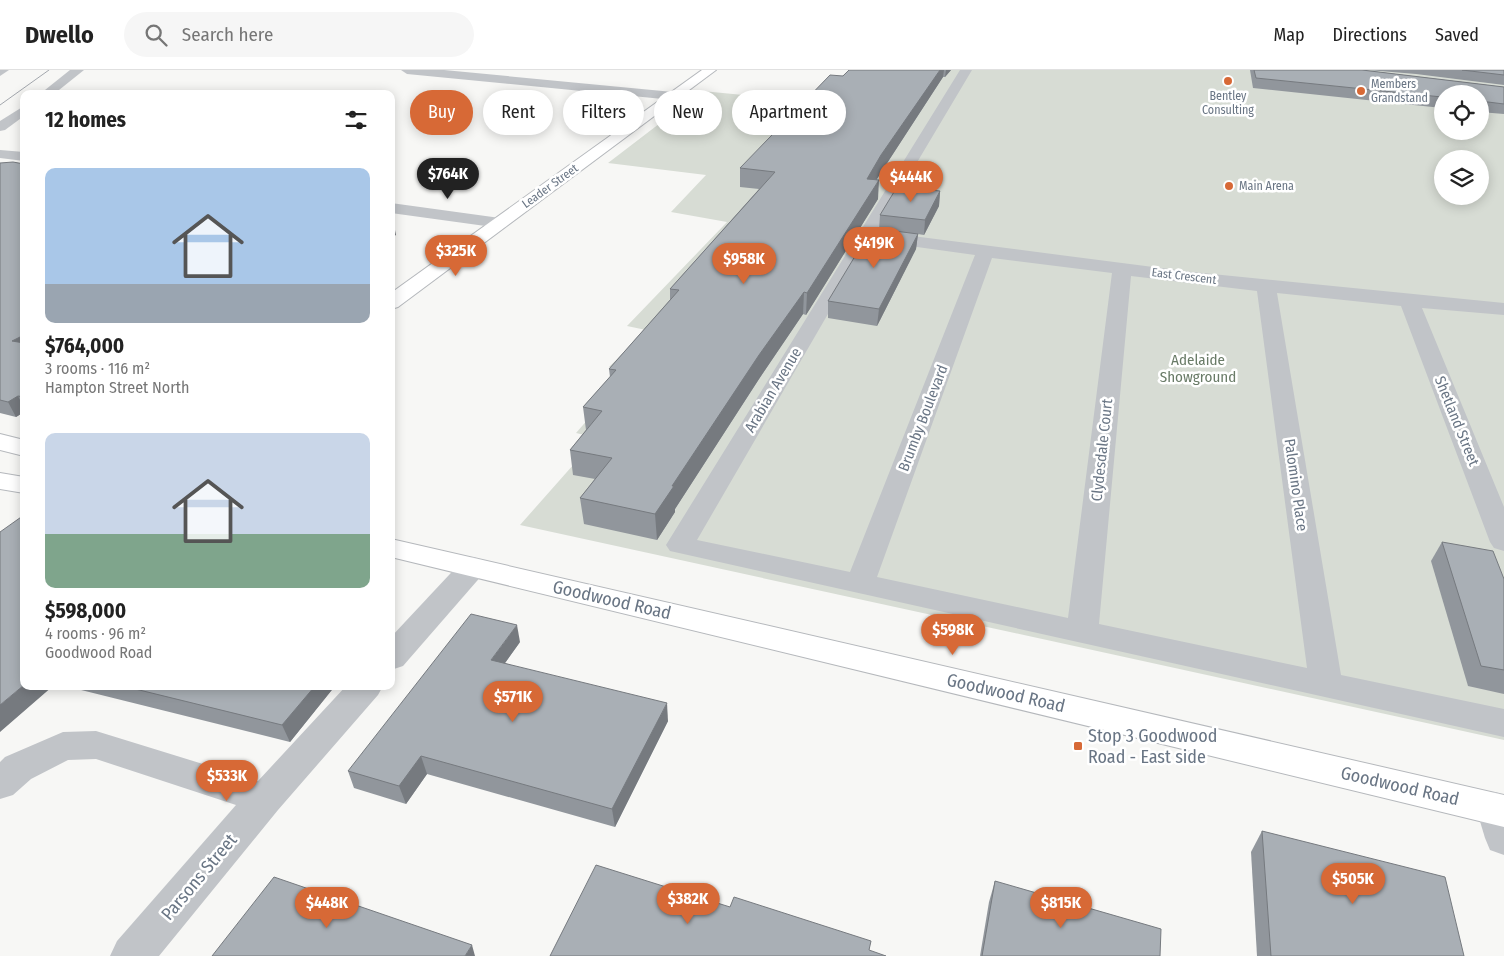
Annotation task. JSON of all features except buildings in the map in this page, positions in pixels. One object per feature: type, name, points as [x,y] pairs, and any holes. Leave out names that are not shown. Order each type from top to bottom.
[{"type":"main road","name":"Leader Street","points":[[682,90],[710,70]]},
{"type":"main road","name":"Leader Street","points":[[395,300],[654,110]]},
{"type":"main road","points":[[0,442],[20,447]]},
{"type":"main road","points":[[0,481],[20,484]]},
{"type":"main road","name":"Goodwood Road","points":[[395,549],[1501,819]]},
{"type":"street","points":[[51,90],[78,70]]},
{"type":"street","points":[[407,70],[654,94]]},
{"type":"street","name":"Arabian Avenue","points":[[860,584],[680,545],[966,70]]},
{"type":"street","points":[[0,127],[20,113]]},
{"type":"street","points":[[0,154],[20,156]]},
{"type":"street","points":[[395,209],[500,223]]},
{"type":"street","name":"East Crescent","points":[[865,235],[985,252],[1266,285],[1409,301],[1504,309]]},
{"type":"street","name":"Brumby Boulevard","points":[[860,584],[985,252]]},
{"type":"street","name":"Clydesdale Court","points":[[1082,632],[1122,268]]},
{"type":"street","name":"Palomino Place","points":[[1266,285],[1326,684]]},
{"type":"street","name":"Shetland Street","points":[[1409,301],[1504,542]]},
{"type":"street","points":[[395,654],[473,567]]},
{"type":"street","points":[[860,584],[1504,723]]},
{"type":"street","name":"Parsons Street","points":[[132,956],[264,799],[362,690]]},
{"type":"street","points":[[0,784],[18,768],[63,746],[96,745],[264,799]]},
{"type":"green space","name":"Adelaide Showground","points":[[859,70],[1504,70],[1504,740],[520,525],[597,438],[576,433],[630,371],[609,367],[646,330],[627,326],[727,222],[671,212],[706,175],[608,163],[654,128],[654,135],[722,135],[722,93],[732,94],[732,135],[846,135],[846,90],[840,90]]},
{"type":"tram line","points":[[21,90],[49,70]]},
{"type":"tram line","points":[[0,105],[20,91]]},
{"type":"place","name":"Bentley Consulting","points":[[1228,81]]},
{"type":"place","name":"Members Grandstand","points":[[1361,91]]},
{"type":"place","name":"Main Arena","points":[[1229,186]]},
{"type":"place","name":"Stop 3 Goodwood Road - East side","points":[[1078,746]]}]
